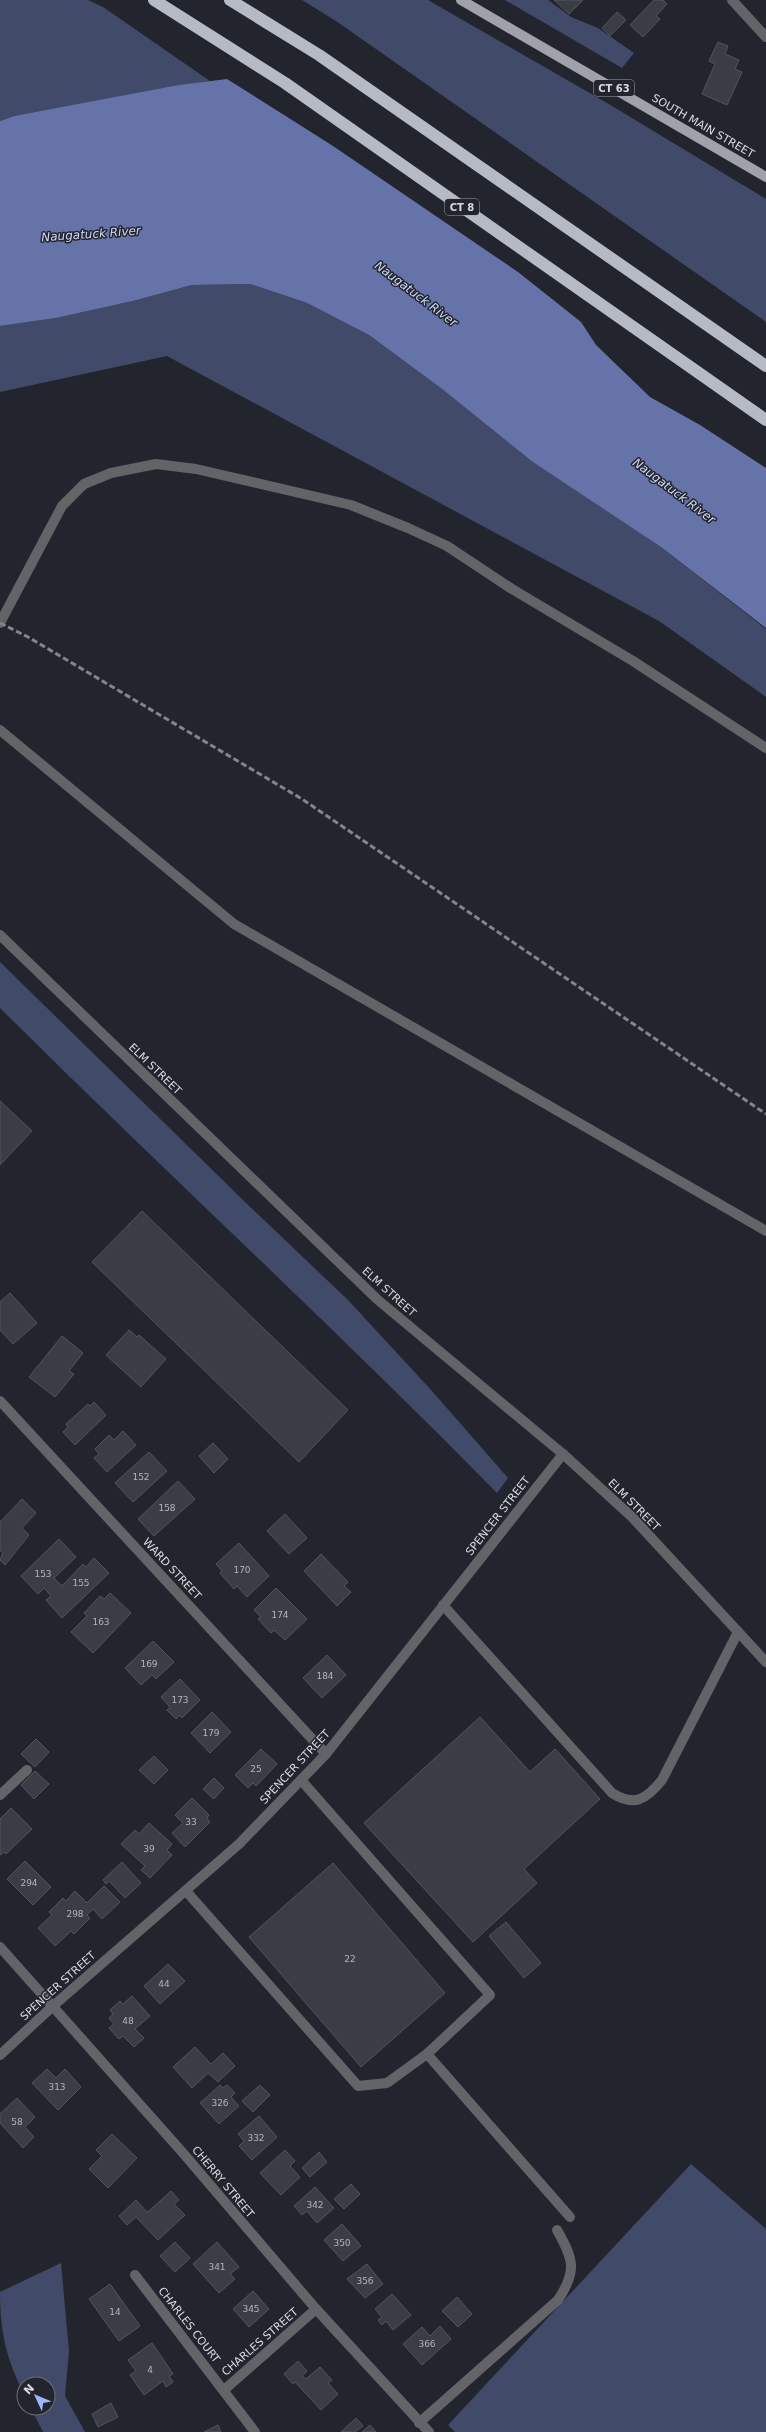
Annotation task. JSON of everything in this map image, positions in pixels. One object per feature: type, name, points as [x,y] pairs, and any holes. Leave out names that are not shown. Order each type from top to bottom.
[{"type":"highway","name":"CT 8","points":[[154,0],[285,83],[766,420]]},
{"type":"highway","points":[[230,0],[345,73],[766,366]]},
{"type":"main road","name":"SOUTH MAIN STREET","points":[[461,0],[766,177]]},
{"type":"street","points":[[732,0],[766,38]]},
{"type":"street","points":[[0,622],[62,506],[84,484],[111,473],[156,464],[196,469],[351,505],[448,546],[512,589],[633,661],[766,748]]},
{"type":"street","points":[[0,730],[234,924],[766,1231]]},
{"type":"street","name":"ELM STREET","points":[[0,936],[378,1300],[563,1454],[632,1517],[766,1662]]},
{"type":"street","name":"WARD STREET","points":[[0,1401],[326,1754]]},
{"type":"street","name":"SPENCER STREET","points":[[0,2056],[53,2006],[239,1844],[326,1754],[563,1454]]},
{"type":"street","points":[[443,1605],[612,1793],[623,1800],[638,1801],[652,1792],[662,1780],[738,1632]]},
{"type":"street","points":[[0,1795],[27,1770]]},
{"type":"street","points":[[186,1891],[358,2086],[387,2083],[427,2054],[490,1995],[301,1780]]},
{"type":"street","name":"CHERRY STREET","points":[[0,1947],[184,2153],[316,2309],[428,2432]]},
{"type":"street","points":[[427,2054],[570,2217]]},
{"type":"street","points":[[420,2423],[558,2300],[570,2277],[572,2266],[570,2253],[557,2230]]},
{"type":"street","name":"CHARLES COURT","points":[[135,2275],[224,2390]]},
{"type":"street","name":"CHARLES STREET","points":[[255,2432],[224,2390],[316,2309]]},
{"type":"shaded area","points":[[0,0],[88,0],[103,7],[210,81],[14,116],[0,121]]},
{"type":"shaded area","points":[[302,0],[428,0],[607,103],[766,199],[766,322],[336,21]]},
{"type":"shaded area","points":[[505,0],[548,0],[571,17],[598,28],[634,53],[622,68]]},
{"type":"shaded area","points":[[250,284],[307,303],[369,335],[661,547],[766,629],[766,697],[659,621],[167,356],[0,392],[0,326],[56,318],[133,301],[192,285]]},
{"type":"shaded area","points":[[0,962],[244,1201],[348,1300],[432,1391],[508,1478],[497,1493],[436,1431],[0,1008]]},
{"type":"shaded area","points":[[691,2164],[766,2229],[766,2432],[455,2432],[448,2425]]},
{"type":"shaded area","points":[[61,2263],[69,2351],[65,2396],[85,2432],[43,2432],[35,2416],[56,2416],[56,2376],[16,2376],[5,2344],[1,2319],[0,2292]]},
{"type":"water","name":"Naugatuck River","points":[[227,79],[333,146],[518,272],[581,322],[596,345],[650,397],[700,425],[766,468],[766,628],[661,547],[533,462],[441,388],[369,335],[307,303],[250,284],[192,285],[133,301],[56,318],[0,326],[0,121],[14,116],[179,85]]},
{"type":"building","points":[[554,0],[583,0],[569,14]]},
{"type":"building","points":[[654,0],[663,0],[667,4],[656,16],[660,19],[643,37],[630,25]]},
{"type":"building","points":[[617,12],[626,20],[610,36],[602,28]]},
{"type":"building","points":[[718,42],[728,46],[725,54],[739,60],[735,69],[742,72],[727,105],[702,94],[715,64],[709,61]]},
{"type":"building","points":[[0,1101],[32,1131],[0,1165]]},
{"type":"building","points":[[142,1211],[348,1410],[299,1462],[92,1262]]},
{"type":"building","points":[[10,1293],[37,1323],[13,1344],[0,1330],[0,1302]]},
{"type":"building","points":[[129,1330],[137,1337],[139,1335],[166,1359],[141,1387],[106,1355]]},
{"type":"building","points":[[62,1336],[83,1353],[69,1371],[74,1374],[55,1397],[29,1377]]},
{"type":"building","points":[[94,1402],[106,1415],[75,1445],[63,1432],[68,1427],[66,1424],[88,1404],[90,1406]]},
{"type":"building","points":[[123,1431],[136,1445],[107,1472],[94,1458],[99,1454],[95,1449],[109,1435],[114,1440]]},
{"type":"building","points":[[213,1443],[228,1459],[214,1473],[199,1456]]},
{"type":"building","points":[[149,1452],[167,1471],[133,1502],[115,1483]]},
{"type":"building","points":[[178,1481],[195,1499],[154,1536],[138,1519]]},
{"type":"building","points":[[22,1499],[36,1513],[22,1528],[29,1535],[5,1565],[0,1560],[3,1553],[0,1550],[0,1522]]},
{"type":"building","points":[[285,1514],[307,1538],[289,1554],[267,1531]]},
{"type":"building","points":[[59,1539],[76,1557],[54,1578],[62,1586],[83,1564],[86,1567],[94,1558],[109,1573],[62,1618],[46,1600],[51,1596],[44,1588],[38,1594],[21,1576]]},
{"type":"building","points":[[239,1543],[269,1576],[247,1597],[237,1586],[234,1589],[220,1573],[222,1571],[216,1564]]},
{"type":"building","points":[[321,1554],[348,1582],[344,1586],[351,1592],[337,1606],[304,1571]]},
{"type":"building","points":[[276,1588],[307,1619],[285,1640],[274,1630],[271,1633],[258,1619],[261,1617],[254,1610]]},
{"type":"building","points":[[110,1593],[131,1613],[93,1653],[71,1632],[87,1616],[84,1613],[100,1596],[104,1599]]},
{"type":"building","points":[[153,1641],[174,1662],[156,1679],[152,1675],[141,1685],[125,1668]]},
{"type":"building","points":[[327,1655],[346,1675],[322,1698],[303,1678]]},
{"type":"building","points":[[180,1679],[200,1700],[182,1718],[180,1715],[176,1719],[167,1710],[170,1707],[161,1697]]},
{"type":"building","points":[[212,1712],[231,1732],[210,1753],[191,1733]]},
{"type":"building","points":[[480,1717],[530,1772],[555,1749],[600,1799],[524,1869],[537,1883],[473,1942],[364,1823]]},
{"type":"building","points":[[36,1739],[49,1752],[35,1767],[21,1754]]},
{"type":"building","points":[[261,1749],[277,1764],[256,1786],[253,1783],[248,1788],[235,1775]]},
{"type":"building","points":[[154,1756],[168,1770],[154,1784],[139,1770]]},
{"type":"building","points":[[35,1771],[49,1784],[34,1799],[21,1785]]},
{"type":"building","points":[[214,1778],[224,1788],[214,1799],[203,1789]]},
{"type":"building","points":[[192,1798],[209,1815],[207,1818],[210,1822],[185,1847],[172,1833],[183,1823],[175,1815]]},
{"type":"building","points":[[11,1808],[32,1829],[6,1854],[4,1852],[0,1855],[0,1819]]},
{"type":"building","points":[[149,1823],[172,1844],[167,1850],[172,1855],[150,1878],[141,1870],[145,1866],[121,1844],[135,1830],[139,1834]]},
{"type":"building","points":[[25,1861],[51,1887],[33,1905],[7,1879]]},
{"type":"building","points":[[122,1862],[141,1883],[125,1898],[109,1881],[106,1884],[103,1880]]},
{"type":"building","points":[[333,1863],[445,1993],[361,2067],[249,1937]]},
{"type":"building","points":[[104,1886],[120,1902],[102,1919],[93,1909],[87,1915],[90,1918],[74,1934],[71,1931],[55,1946],[38,1928],[52,1915],[49,1912],[63,1898],[66,1901],[75,1891],[87,1903]]},
{"type":"building","points":[[506,1922],[541,1963],[524,1978],[489,1936]]},
{"type":"building","points":[[168,1964],[185,1981],[160,2004],[144,1986]]},
{"type":"building","points":[[132,1996],[150,2016],[135,2029],[144,2038],[134,2047],[123,2036],[119,2039],[109,2028],[114,2024],[109,2018],[113,2014],[110,2010],[120,2001],[123,2004]]},
{"type":"building","points":[[195,2047],[211,2064],[223,2053],[235,2066],[218,2082],[208,2073],[192,2088],[173,2067]]},
{"type":"building","points":[[47,2069],[56,2078],[65,2069],[81,2087],[58,2110],[32,2083]]},
{"type":"building","points":[[220,2085],[223,2088],[227,2085],[235,2093],[231,2097],[239,2106],[219,2124],[200,2103]]},
{"type":"building","points":[[260,2085],[270,2095],[253,2112],[242,2101]]},
{"type":"building","points":[[17,2098],[35,2117],[25,2127],[34,2137],[23,2148],[0,2123],[0,2114]]},
{"type":"building","points":[[259,2116],[277,2137],[252,2160],[239,2146],[244,2141],[238,2134]]},
{"type":"building","points":[[112,2134],[137,2158],[108,2188],[89,2169],[102,2156],[96,2150]]},
{"type":"building","points":[[285,2150],[295,2161],[290,2166],[300,2177],[281,2195],[260,2173]]},
{"type":"building","points":[[319,2152],[327,2162],[310,2177],[302,2168]]},
{"type":"building","points":[[351,2184],[360,2194],[344,2209],[334,2199]]},
{"type":"building","points":[[315,2187],[334,2208],[317,2223],[307,2211],[302,2215],[294,2206]]},
{"type":"building","points":[[171,2191],[179,2200],[174,2204],[185,2215],[158,2240],[136,2217],[127,2225],[119,2216],[136,2200],[147,2212]]},
{"type":"building","points":[[342,2224],[361,2246],[343,2261],[324,2240]]},
{"type":"building","points":[[175,2242],[190,2258],[175,2272],[160,2256]]},
{"type":"building","points":[[217,2242],[239,2267],[230,2274],[235,2279],[219,2293],[193,2264]]},
{"type":"building","points":[[367,2264],[383,2284],[365,2298],[347,2279]]},
{"type":"building","points":[[110,2284],[140,2326],[119,2341],[89,2299]]},
{"type":"building","points":[[253,2291],[269,2309],[249,2327],[233,2309]]},
{"type":"building","points":[[392,2294],[411,2315],[393,2330],[386,2321],[382,2325],[378,2320],[382,2317],[375,2309]]},
{"type":"building","points":[[457,2297],[472,2314],[458,2327],[442,2311]]},
{"type":"building","points":[[440,2326],[451,2339],[422,2365],[403,2344],[422,2327],[430,2336]]},
{"type":"building","points":[[152,2343],[173,2374],[169,2376],[173,2382],[166,2387],[163,2381],[144,2395],[130,2375],[136,2371],[128,2360]]},
{"type":"building","points":[[298,2361],[307,2371],[302,2376],[306,2379],[320,2367],[332,2380],[328,2383],[338,2394],[321,2410],[295,2382],[293,2384],[284,2374]]},
{"type":"building","points":[[111,2403],[118,2417],[98,2427],[92,2414]]},
{"type":"building","points":[[356,2418],[363,2426],[355,2432],[341,2432]]},
{"type":"building","points":[[218,2425],[221,2432],[204,2432]]},
{"type":"building","points":[[370,2425],[376,2432],[362,2432]]},
{"type":"railway","points":[[0,623],[28,637],[302,799],[766,1114]]}]
